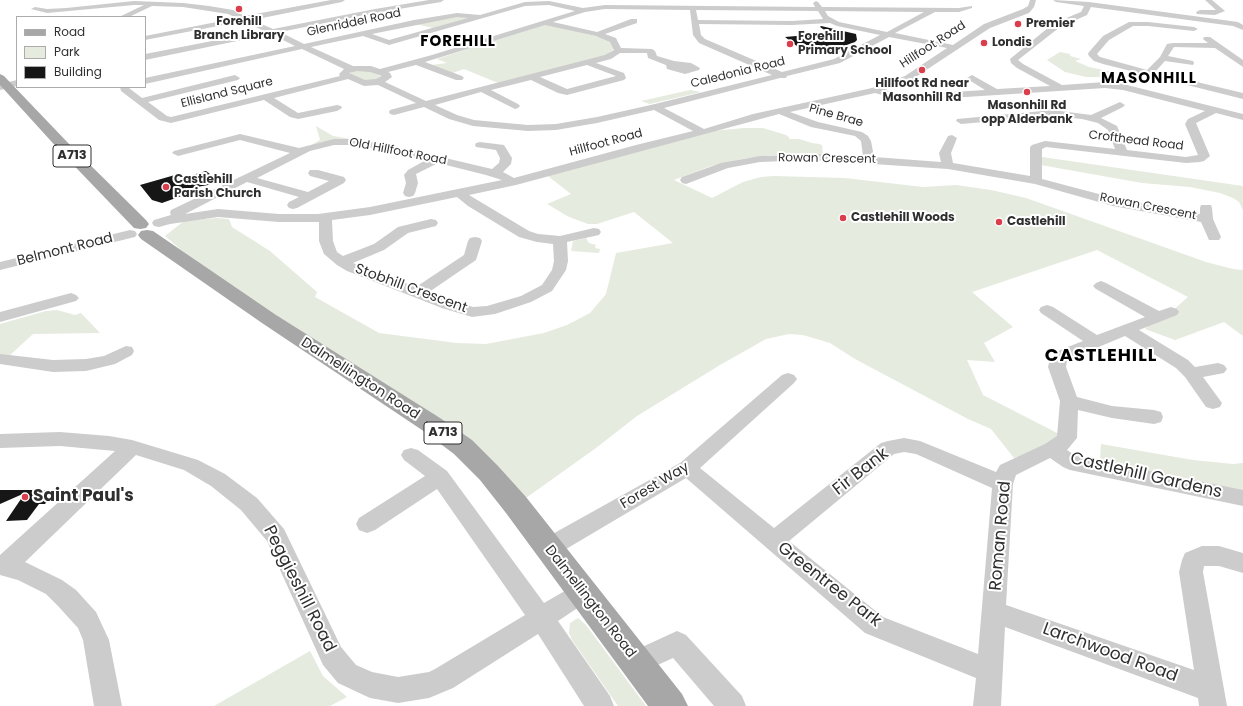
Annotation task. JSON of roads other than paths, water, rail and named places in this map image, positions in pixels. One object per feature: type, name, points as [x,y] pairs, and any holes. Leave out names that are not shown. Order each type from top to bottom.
[{"type":"main road","name":"A713","points":[[6,83],[65,148],[144,229]]},
{"type":"main road","name":"Dalmellington Road","points":[[144,229],[269,319],[431,424],[463,447],[498,484],[638,662],[670,706]]},
{"type":"street","points":[[125,16],[164,0]]},
{"type":"street","points":[[308,0],[307,2],[315,5]]},
{"type":"street","points":[[146,38],[342,0]]},
{"type":"street","points":[[146,57],[271,31],[441,0]]},
{"type":"street","points":[[814,0],[825,18],[830,21],[848,27],[953,47]]},
{"type":"street","name":"Hillfoot Road","points":[[144,229],[167,220],[218,214],[279,218],[325,217],[370,211],[461,194],[512,182],[779,111],[875,90],[908,78],[987,26],[1026,11],[1031,7],[1033,0]]},
{"type":"street","points":[[1056,0],[1089,4],[1111,3],[1203,12],[1221,11],[1208,0]]},
{"type":"street","points":[[28,13],[45,3]]},
{"type":"street","points":[[36,9],[56,11],[112,4],[155,3],[209,8],[230,12],[303,46],[364,83],[418,62],[584,10],[617,6],[934,10],[959,10],[970,7]]},
{"type":"street","points":[[501,3],[517,6]]},
{"type":"street","points":[[1111,3],[1236,24],[1243,28]]},
{"type":"street","points":[[363,33],[389,43],[525,4],[550,4],[584,10]]},
{"type":"street","points":[[1061,88],[1014,61],[1018,55],[1057,24],[1084,13],[1089,4]]},
{"type":"street","points":[[692,7],[697,35],[702,41],[783,76]]},
{"type":"street","points":[[183,13],[193,13],[209,8]]},
{"type":"street","points":[[902,9],[917,14]]},
{"type":"street","name":"Caledonia Road","points":[[379,77],[424,103],[454,117],[473,123],[528,128],[575,124],[783,76],[837,61],[889,35],[917,14],[934,10]]},
{"type":"street","name":"Glenriddel Road","points":[[303,46],[450,16],[465,14],[481,17]]},
{"type":"street","points":[[1182,16],[1182,21],[1243,64]]},
{"type":"street","points":[[598,34],[634,21]]},
{"type":"street","points":[[695,22],[792,24],[830,21]]},
{"type":"street","points":[[545,23],[598,34],[613,40],[618,50]]},
{"type":"street","points":[[1194,29],[1148,24],[1132,24],[1106,38],[1092,54],[1097,59],[1106,62],[1243,96]]},
{"type":"street","points":[[149,30],[175,26],[185,30]]},
{"type":"street","points":[[417,36],[432,40]]},
{"type":"street","points":[[448,44],[463,48]]},
{"type":"street","points":[[1149,73],[1163,58],[1172,45],[1216,46]]},
{"type":"street","points":[[146,81],[303,46]]},
{"type":"street","points":[[393,112],[614,55],[618,50]]},
{"type":"street","points":[[618,50],[649,51],[652,53],[651,56],[654,58],[673,64]]},
{"type":"street","points":[[1163,58],[1190,63]]},
{"type":"street","points":[[418,62],[459,78]]},
{"type":"street","points":[[531,76],[561,91],[567,92],[621,78],[621,76],[588,62]]},
{"type":"street","points":[[140,101],[239,80],[214,65]]},
{"type":"street","points":[[349,73],[368,68],[379,77]]},
{"type":"street","name":"Ellisland Square","points":[[124,88],[164,118],[171,120],[349,73]]},
{"type":"street","points":[[972,78],[1017,99]]},
{"type":"street","points":[[875,90],[904,98],[1105,85],[1123,87],[1243,117]]},
{"type":"street","points":[[482,89],[515,106]]},
{"type":"street","points":[[265,96],[294,115],[298,116],[338,108]]},
{"type":"street","points":[[1093,118],[1120,105]]},
{"type":"street","points":[[1229,113],[1243,106]]},
{"type":"street","points":[[654,107],[702,132]]},
{"type":"street","points":[[1030,107],[1042,114]]},
{"type":"street","name":"Crofthead Road","points":[[1036,181],[1035,150],[1039,145],[1053,144],[1186,160],[1200,159],[1204,156],[1190,124],[1192,121],[1214,110]]},
{"type":"street","name":"Pine Brae","points":[[779,111],[815,125],[858,134],[866,141],[869,160]]},
{"type":"street","points":[[565,114],[575,124]]},
{"type":"street","points":[[961,120],[1042,114],[1070,114],[1093,118],[1113,128],[1122,152]]},
{"type":"street","points":[[178,153],[240,137],[300,152]]},
{"type":"street","points":[[948,166],[945,153],[952,138]]},
{"type":"street","name":"Old Hillfoot Road","points":[[176,213],[245,178],[320,144],[344,142],[364,144],[495,173],[504,176],[512,182]]},
{"type":"street","points":[[480,145],[500,147],[506,158],[505,164],[495,173]]},
{"type":"street","name":"Rowan Crescent","points":[[686,180],[725,165],[760,159],[813,157],[948,166],[1036,181],[1113,202],[1206,213],[1214,237]]},
{"type":"street","points":[[407,188],[412,172],[437,159]]},
{"type":"street","points":[[293,205],[340,180],[314,174]]},
{"type":"street","points":[[245,178],[309,196]]},
{"type":"street","points":[[461,194],[472,203],[524,234],[537,238],[560,240],[594,232]]},
{"type":"street","name":"Stobhill Crescent","points":[[325,217],[326,241],[332,254],[342,262],[352,268],[472,312],[489,312],[526,299],[546,288],[560,270],[560,240]]},
{"type":"street","points":[[342,262],[395,239],[403,230],[431,224]]},
{"type":"street","name":"Belmont Road","points":[[0,266],[144,229]]},
{"type":"street","points":[[418,293],[464,264],[465,256],[475,241]]},
{"type":"street","name":"Roman Road","points":[[987,706],[1003,484],[1007,470],[1063,443],[1067,438],[1069,402],[1057,367],[1059,359],[1066,354],[1164,315],[1101,286]]},
{"type":"street","points":[[0,317],[71,298]]},
{"type":"street","points":[[1047,310],[1096,342]]},
{"type":"street","points":[[1127,330],[1182,364],[1191,373],[1213,403]]},
{"type":"street","points":[[0,359],[54,366],[86,365],[109,360],[126,351]]},
{"type":"street","points":[[1191,373],[1218,369]]},
{"type":"street","name":"Forest Way","points":[[548,548],[687,468],[788,379]]},
{"type":"street","points":[[1069,402],[1112,412],[1154,417]]},
{"type":"street","name":"Peggieshill Road","points":[[0,441],[60,439],[109,443],[132,447],[191,465],[218,480],[250,504],[276,535],[332,656],[347,674],[370,686],[391,689],[414,688],[429,684],[458,671],[583,592]]},
{"type":"street","name":"Fir Bank","points":[[773,541],[888,448],[904,445],[920,448],[1003,484]]},
{"type":"street","points":[[2,565],[132,447]]},
{"type":"street","name":"Castlehill Gardens","points":[[1052,448],[1070,462],[1243,498]]},
{"type":"street","points":[[411,455],[440,477],[541,618],[600,706]]},
{"type":"street","name":"Greentree Park","points":[[687,468],[874,625],[990,671]]},
{"type":"street","points":[[367,524],[440,477]]},
{"type":"street","points":[[1212,698],[1190,572],[1193,560],[1202,556],[1219,556],[1243,562]]},
{"type":"street","points":[[2,565],[28,573],[54,587],[68,598],[87,620],[96,640],[108,706]]},
{"type":"street","name":"Larchwood Road","points":[[994,612],[1212,698]]},
{"type":"street","name":"Dalmellington Road","points":[[638,662],[677,643],[732,706]]},
{"type":"place","name":"Forehill Branch Library","points":[[239,9]]},
{"type":"place","name":"Premier","points":[[1018,24]]},
{"type":"place","name":"Londis","points":[[984,43]]},
{"type":"place","name":"Forehill Primary School","points":[[790,44]]},
{"type":"place","name":"Hillfoot Rd near Masonhill Rd","points":[[922,70]]},
{"type":"place","name":"Masonhill Rd opp Alderbank","points":[[1027,92]]},
{"type":"place","name":"Castlehill Parish Church","points":[[166,187]]},
{"type":"place","name":"Castlehill Woods","points":[[843,218]]},
{"type":"place","name":"Castlehill","points":[[999,222]]},
{"type":"place","name":"Saint Paul's","points":[[25,497]]},
{"type":"district","name":"FOREHILL","points":[[458,42]]},
{"type":"district","name":"MASONHILL","points":[[1149,79]]},
{"type":"district","name":"CASTLEHILL","points":[[1101,356]]}]
